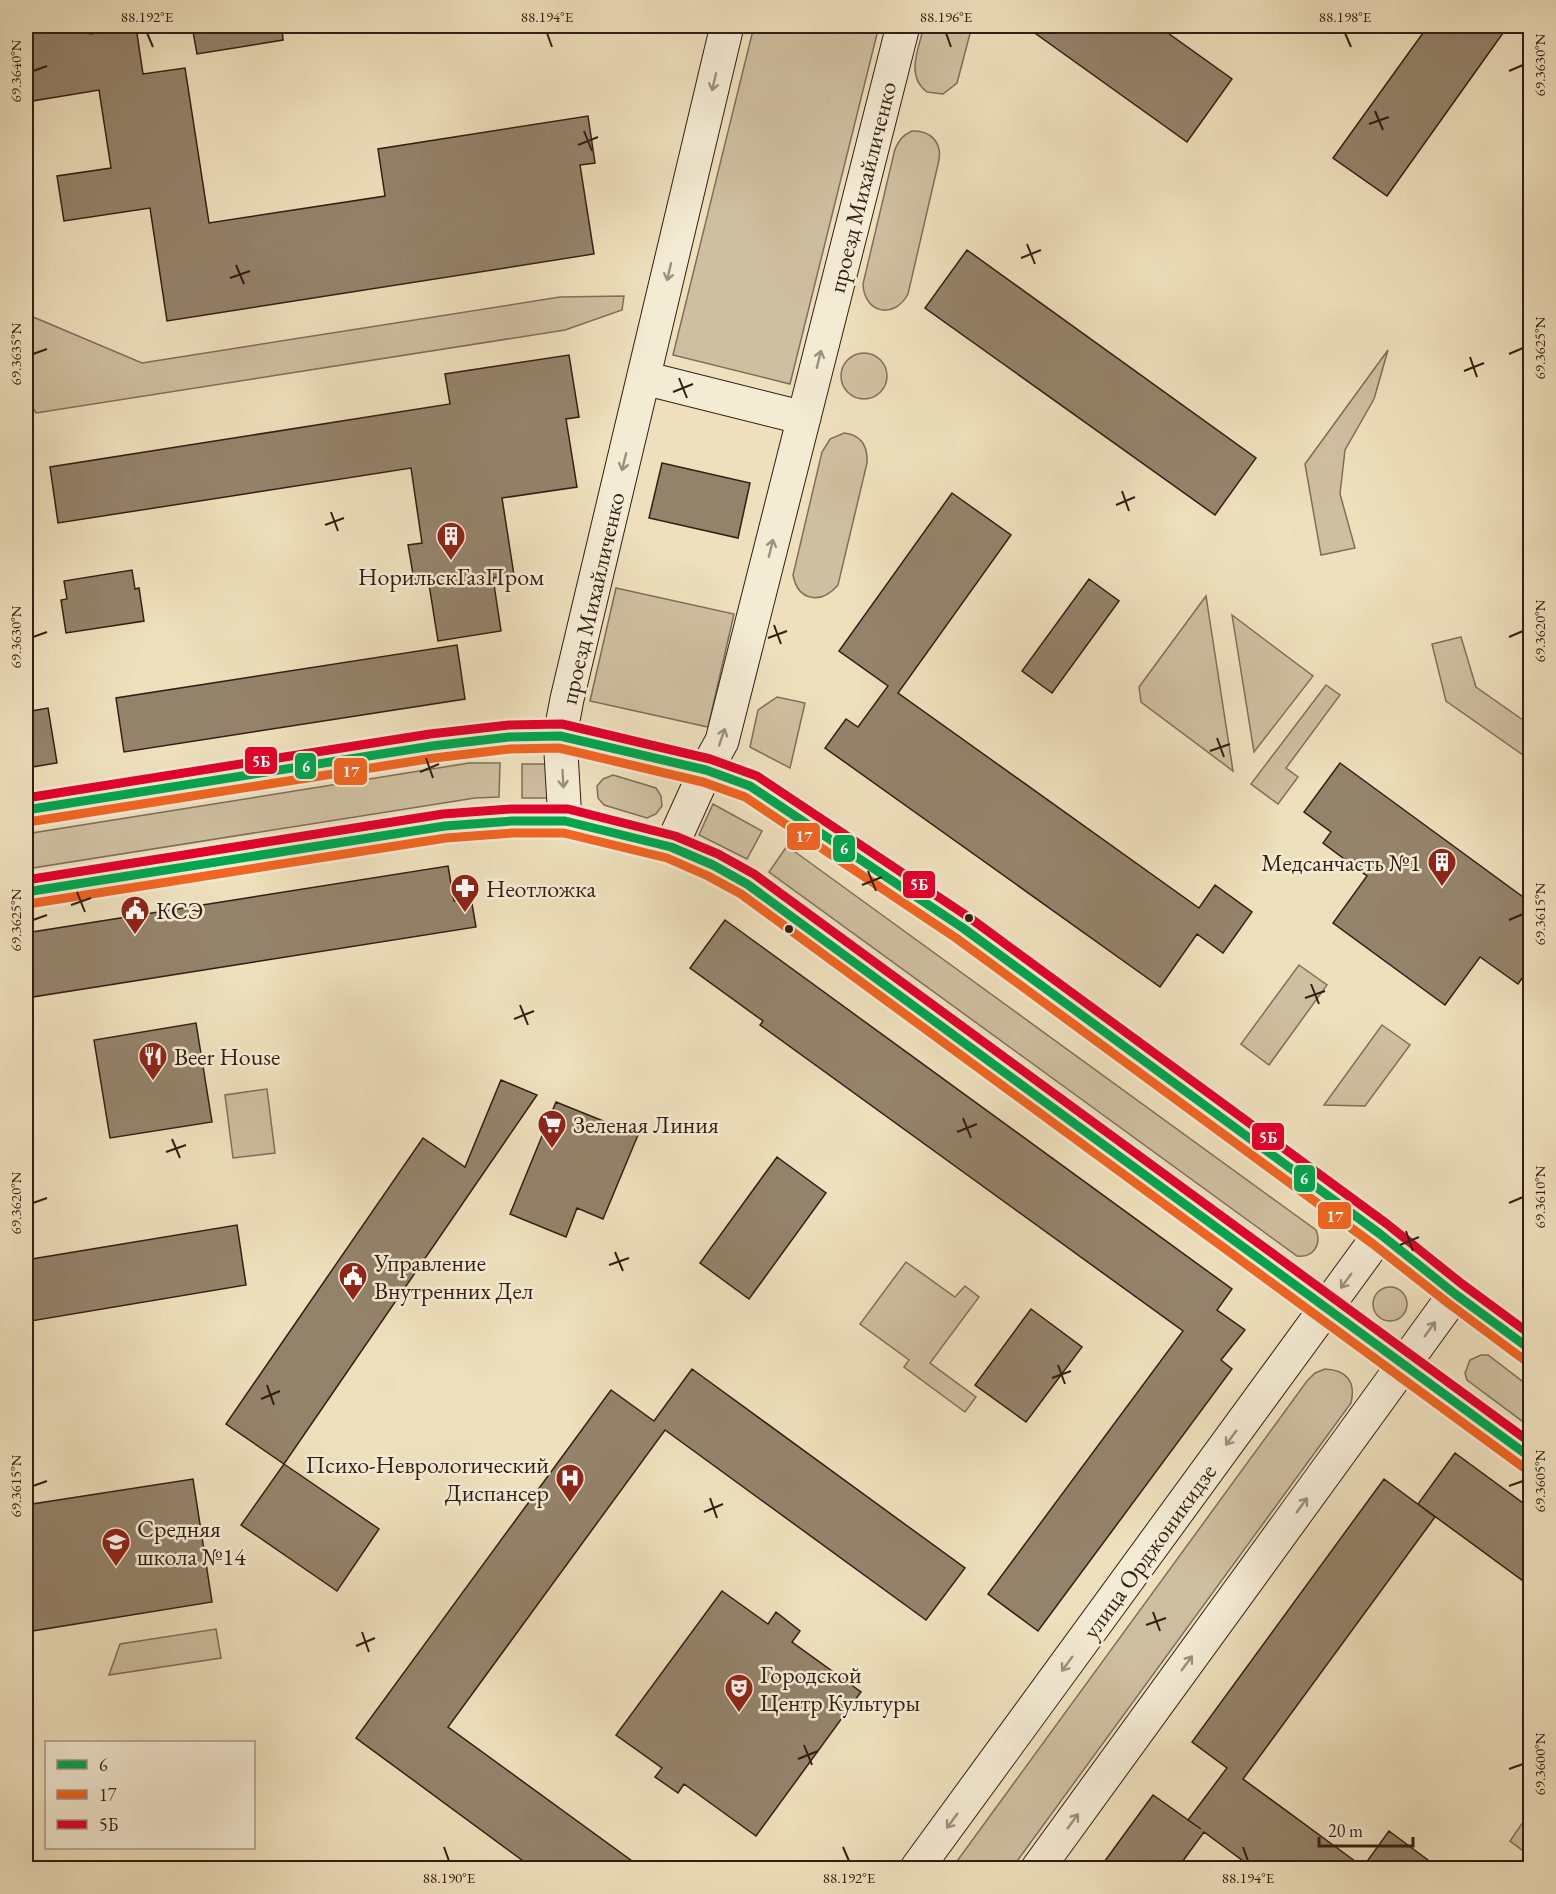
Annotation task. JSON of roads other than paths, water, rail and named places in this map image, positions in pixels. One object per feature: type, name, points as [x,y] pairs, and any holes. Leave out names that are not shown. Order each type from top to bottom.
[{"type":"street","name":"проезд Михайличенко","points":[[565,821],[560,736],[567,699],[727,26]]},
{"type":"street","name":"проезд Михайличенко","points":[[671,847],[706,770],[722,741],[903,26]]},
{"type":"street","points":[[644,378],[804,418]]},
{"type":"street","points":[[26,810],[432,746],[509,737],[560,736],[706,770],[750,786],[963,928],[1380,1234],[1455,1294],[1530,1348]]},
{"type":"street","points":[[26,892],[445,826],[512,821],[565,821],[671,847],[713,865],[747,884],[1530,1457]]},
{"type":"street","name":"улица Орджоникидзе","points":[[917,1869],[1380,1234]]},
{"type":"street","points":[[1038,1869],[1455,1294]]},
{"type":"place","name":"НорильскГазПром","points":[[451,562]]},
{"type":"place","name":"Медсанчасть №1","points":[[1442,888]]},
{"type":"place","name":"Неотложка","points":[[465,914]]},
{"type":"place","name":"КСЭ","points":[[135,936]]},
{"type":"place","name":"Beer House","points":[[153,1082]]},
{"type":"place","name":"Зеленая Линия","points":[[552,1150]]},
{"type":"place","name":"Управление Внутренних Дел","points":[[353,1302]]},
{"type":"place","name":"Психо-Неврологический Диспансер","points":[[570,1504]]},
{"type":"place","name":"Средняя школа №14","points":[[116,1568]]},
{"type":"place","name":"Городской Центр Культуры","points":[[739,1714]]}]
